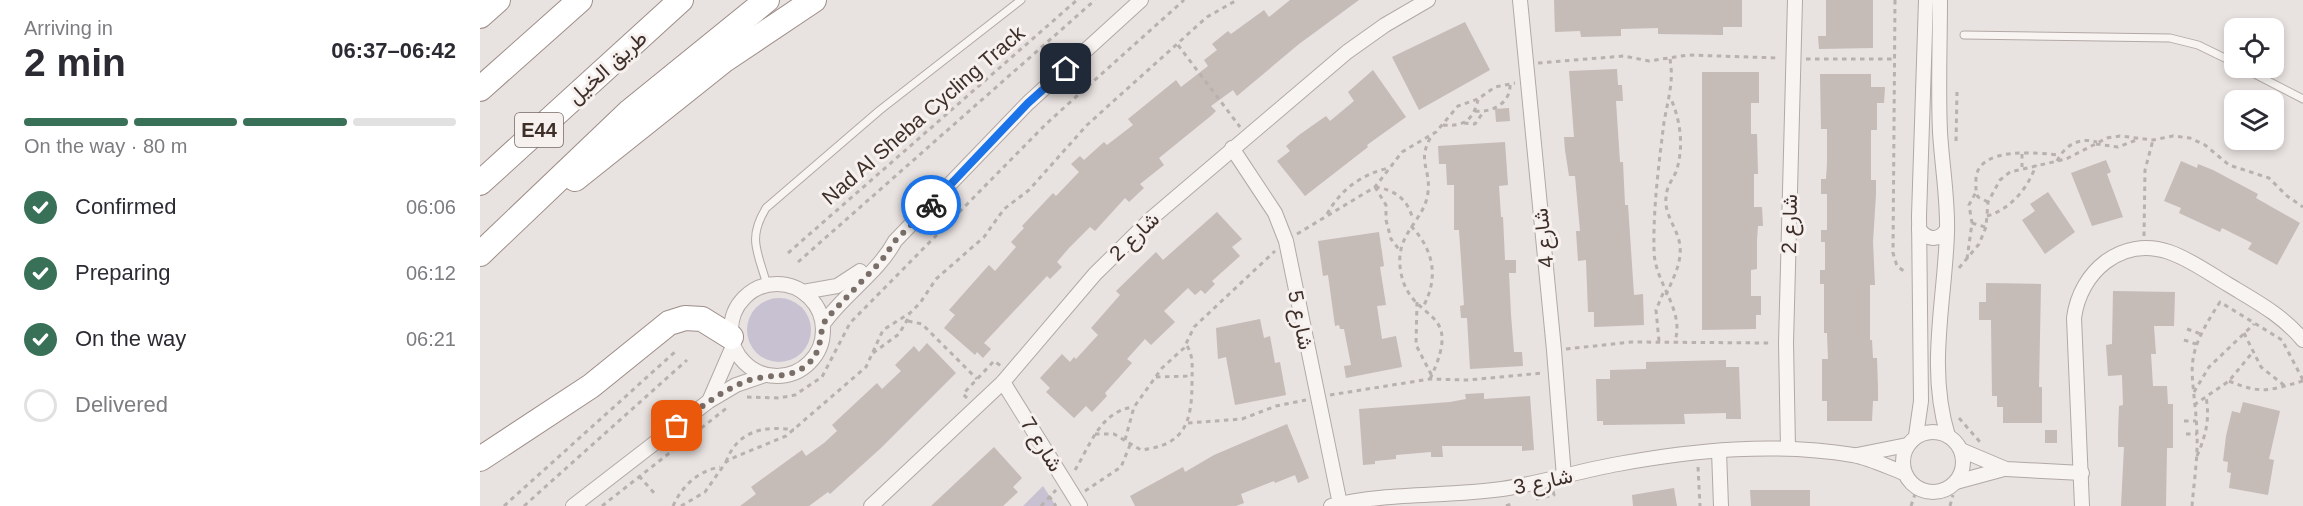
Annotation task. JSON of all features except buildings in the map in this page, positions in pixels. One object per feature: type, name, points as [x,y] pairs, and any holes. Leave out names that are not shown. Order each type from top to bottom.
[{"type":"highway","points":[[480,16],[498,0]]},
{"type":"highway","points":[[480,88],[580,0]]},
{"type":"highway","name":"طريق الخيل","points":[[480,183],[681,0]]},
{"type":"highway","points":[[520,215],[600,161],[723,62],[814,0]]},
{"type":"highway","points":[[480,254],[630,111],[763,3]]},
{"type":"highway","points":[[480,459],[591,386],[669,323],[685,318],[702,319],[732,342]]},
{"type":"street","points":[[823,324],[847,295],[882,260],[895,241],[1028,103],[1141,0]]},
{"type":"street","name":"شارع 2","points":[[871,506],[1004,382],[1095,274],[1123,245],[1232,148],[1347,52],[1385,25],[1428,0]]},
{"type":"street","name":"شارع 4","points":[[1520,0],[1564,477]]},
{"type":"street","name":"شارع 2","points":[[1788,448],[1786,343],[1795,0]]},
{"type":"street","points":[[1904,473],[1903,454],[1912,441],[1921,401],[1919,229],[1926,0]]},
{"type":"street","points":[[1940,0],[1940,123],[1947,229],[1939,322],[1940,405],[1948,436],[1961,450],[2006,469]]},
{"type":"street","name":"شارع 5","points":[[1232,148],[1275,213],[1286,241],[1335,505]]},
{"type":"street","points":[[1919,229],[1933,239],[1944,234],[1947,229]]},
{"type":"street","points":[[803,292],[829,289],[845,282],[880,250],[895,241]]},
{"type":"street","points":[[2082,506],[2074,330],[2076,303],[2085,282],[2100,264],[2113,256],[2143,248],[2169,252],[2275,312],[2303,340]]},
{"type":"street","points":[[573,506],[709,401],[736,385],[765,375],[783,376],[807,365],[822,342],[823,324],[818,309],[803,292],[786,285],[767,285],[742,299],[732,317],[732,342],[709,401]]},
{"type":"street","points":[[732,342],[749,367],[765,375]]},
{"type":"street","name":"شارع 7","points":[[1004,382],[1078,502]]},
{"type":"street","points":[[1855,455],[1912,441],[1926,432],[1948,436]]},
{"type":"street","name":"شارع 3","points":[[1335,505],[1407,495],[1483,492],[1616,465],[1697,453],[1788,448],[1855,455]]},
{"type":"street","points":[[1956,482],[1961,472],[1961,450]]},
{"type":"street","points":[[1719,451],[1721,506]]},
{"type":"street","points":[[1855,455],[1904,473],[1917,488],[1937,492],[1956,482],[2006,469],[2082,472]]},
{"type":"lane","points":[[767,285],[755,245],[755,225],[766,208],[895,98],[1021,0]]},
{"type":"lane","points":[[1965,36],[2170,38],[2198,45],[2224,58]]},
{"type":"lane","points":[[2262,78],[2303,99]]},
{"type":"path","name":"Nad Al Sheba Cycling Track","points":[[788,252],[1077,0]]},
{"type":"path","points":[[798,262],[1095,0]]},
{"type":"path","points":[[743,398],[779,398],[795,395],[822,377],[850,323],[1047,123],[1184,0]]},
{"type":"path","points":[[726,462],[777,441],[794,430],[866,367],[883,330],[910,313],[920,303],[936,279],[972,250],[1004,209],[1029,190],[1087,125],[1215,12],[1237,0]]},
{"type":"path","points":[[1895,0],[1893,253],[1897,266],[1908,273]]},
{"type":"path","points":[[1178,45],[1246,136]]},
{"type":"path","points":[[1526,64],[1624,56],[1649,61],[1688,55],[1792,59],[1895,59]]},
{"type":"path","points":[[1670,59],[1671,98],[1665,119],[1654,249],[1657,271],[1677,318],[1675,341]]},
{"type":"path","points":[[1125,440],[1134,407],[1156,377],[1186,344],[1194,327],[1286,241],[1375,187],[1388,168],[1412,144],[1432,135],[1458,106],[1478,99],[1495,87],[1527,81]]},
{"type":"path","points":[[1475,111],[1484,111],[1505,101],[1510,84]]},
{"type":"path","points":[[1659,341],[1656,310],[1679,264],[1681,252],[1665,196],[1677,168],[1681,140],[1680,125],[1671,98]]},
{"type":"path","points":[[1464,123],[1475,111],[1478,99]]},
{"type":"path","points":[[1443,125],[1479,121],[1484,111]]},
{"type":"path","points":[[1431,378],[1443,340],[1437,320],[1418,302],[1404,284],[1401,274],[1401,252],[1412,224],[1427,197],[1424,154],[1432,135]]},
{"type":"path","points":[[1955,273],[1979,244],[1986,227],[1988,202],[2000,180],[2022,168],[2074,156],[2097,143],[2120,136],[2153,140],[2173,136],[2190,138],[2205,144],[2229,165],[2269,178],[2287,196],[2303,207]]},
{"type":"path","points":[[2058,161],[2073,143],[2090,140],[2118,147],[2141,138]]},
{"type":"path","points":[[2143,248],[2145,170],[2153,140]]},
{"type":"path","points":[[1967,259],[1972,224],[1969,205],[1976,192],[1977,172],[1987,159],[1994,156],[2022,154],[2061,155]]},
{"type":"path","points":[[2022,154],[2022,168]]},
{"type":"path","points":[[1987,216],[2002,210],[2021,192],[2036,165]]},
{"type":"path","points":[[1326,216],[1332,204],[1352,184],[1364,176],[1388,168]]},
{"type":"path","points":[[1375,187],[1397,193],[1411,211],[1412,224],[1431,258],[1433,284],[1423,307]]},
{"type":"path","points":[[1375,187],[1386,205],[1386,220],[1391,239],[1401,252]]},
{"type":"path","points":[[1976,192],[1988,202]]},
{"type":"path","points":[[1658,196],[1665,196]]},
{"type":"path","points":[[1972,224],[1986,227]]},
{"type":"path","points":[[1418,302],[1416,345],[1431,378]]},
{"type":"path","points":[[2192,506],[2197,434],[2191,362],[2201,333],[2220,302],[2282,340],[2303,381],[2258,392],[2229,381]]},
{"type":"path","points":[[873,353],[899,334],[908,321],[910,313]]},
{"type":"path","points":[[908,321],[922,324],[977,379]]},
{"type":"path","points":[[2193,394],[2209,367],[2254,323]]},
{"type":"path","points":[[2187,329],[2201,333]]},
{"type":"path","points":[[2244,333],[2260,367],[2285,386]]},
{"type":"path","points":[[2184,340],[2196,344]]},
{"type":"path","points":[[1554,350],[1659,341],[1786,343]]},
{"type":"path","points":[[1095,434],[1114,434],[1141,450],[1168,444],[1188,423],[1192,411],[1192,358],[1186,344]]},
{"type":"path","points":[[504,506],[676,351]]},
{"type":"path","points":[[2194,405],[2229,381],[2252,353]]},
{"type":"path","points":[[524,506],[687,360]]},
{"type":"path","points":[[1188,423],[1242,418],[1276,406],[1316,397],[1431,378],[1468,380],[1556,372]]},
{"type":"path","points":[[1156,377],[1192,376]]},
{"type":"path","points":[[2196,460],[2208,429],[2209,413],[2206,397]]},
{"type":"path","points":[[602,506],[734,402]]},
{"type":"path","points":[[1041,506],[1079,464],[1095,434],[1116,412],[1134,407]]},
{"type":"path","points":[[1955,411],[1975,438],[1988,447]]},
{"type":"path","points":[[2184,421],[2196,421]]},
{"type":"path","points":[[681,506],[705,492],[734,446],[748,433],[771,428],[794,430]]},
{"type":"path","points":[[2186,434],[2197,434]]},
{"type":"path","points":[[1078,502],[1121,467],[1130,445]]},
{"type":"path","points":[[1697,453],[1700,506]]},
{"type":"path","points":[[628,463],[655,494]]},
{"type":"path","points":[[673,506],[686,485],[697,477],[722,467]]},
{"type":"path","points":[[1911,506],[1917,488]]},
{"type":"path","points":[[1049,496],[1056,506]]},
{"type":"shaded area","points":[[779,298],[797,304],[805,312],[811,330],[805,348],[797,356],[779,362],[761,356],[753,348],[747,330],[753,312],[761,304]]},
{"type":"shaded area","points":[[1043,486],[1056,506],[1023,506]]},
{"type":"way so far","points":[[677,426],[709,401],[736,385],[765,375],[792,374],[807,365],[822,342],[823,324],[827,318],[882,260],[895,241],[931,205]]},
{"type":"route","points":[[931,205],[1028,103],[1066,69]]}]
